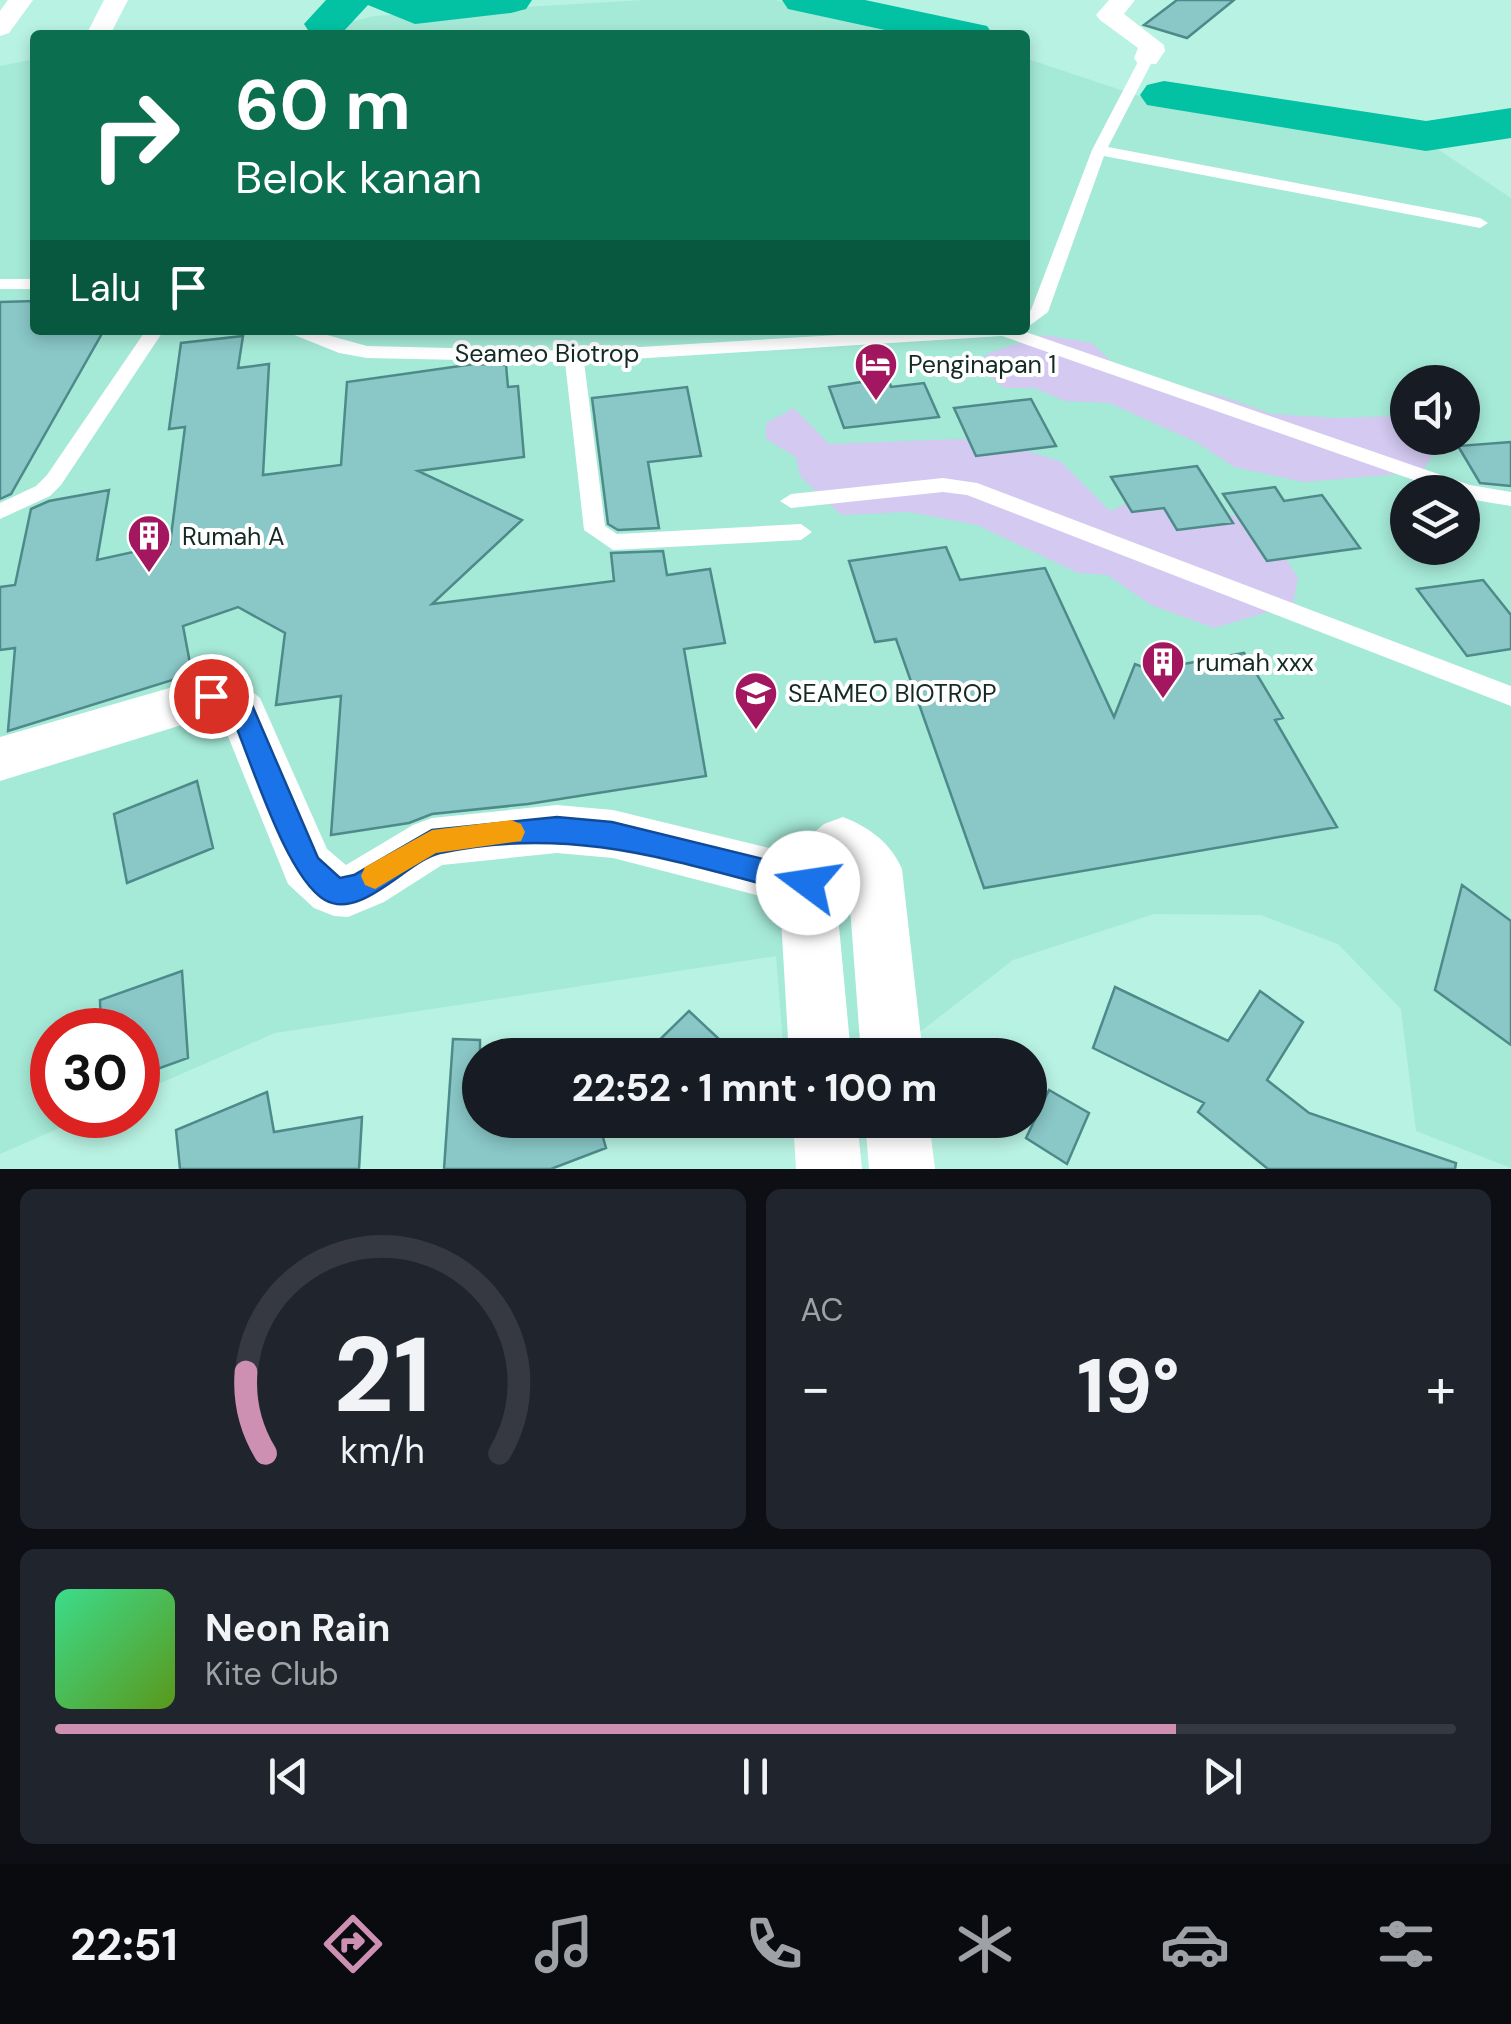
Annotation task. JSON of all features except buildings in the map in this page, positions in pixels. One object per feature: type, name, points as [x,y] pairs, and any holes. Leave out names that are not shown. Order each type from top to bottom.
[{"type":"street","points":[[0,28],[21,0]]},
{"type":"street","points":[[100,30],[116,0]]},
{"type":"street","points":[[1123,0],[1109,15],[1151,45],[1147,58]]},
{"type":"street","points":[[0,759],[211,696],[231,702],[243,712],[308,866],[334,890],[348,891],[364,884],[432,842],[557,828],[612,834],[808,883]]},
{"type":"street","points":[[819,1038],[808,883],[811,867],[843,842],[875,870],[890,1038]]},
{"type":"street","points":[[826,1138],[829,1169]]},
{"type":"street","points":[[899,1138],[902,1169]]},
{"type":"lane","points":[[1030,320],[1039,312],[1099,150],[1147,58]]},
{"type":"lane","points":[[1099,150],[1480,224]]},
{"type":"lane","points":[[0,284],[30,284]]},
{"type":"lane","points":[[0,512],[43,491],[54,480],[152,335]]},
{"type":"lane","name":"Seameo Biotrop","points":[[305,335],[367,352],[574,358],[937,335]]},
{"type":"lane","points":[[1018,335],[1468,492],[1511,498]]},
{"type":"lane","points":[[574,358],[595,530],[602,538],[613,542],[801,532]]},
{"type":"lane","points":[[791,501],[943,485],[970,488],[1511,696]]},
{"type":"shaded area","points":[[644,0],[775,0],[908,30],[321,30],[373,16]]},
{"type":"shaded area","name":"SEAMEO BIOTROP","points":[[30,60],[30,335],[1030,335],[1030,60],[1157,102],[1427,142],[1511,198],[1511,1168],[1416,1131],[1401,1009],[1338,944],[1261,915],[1154,914],[1013,960],[912,1038],[783,1038],[776,956],[275,1033],[160,1083],[160,1008],[30,1008],[30,1138],[37,1138],[0,1154],[0,66]]},
{"type":"shaded area","points":[[1044,335],[1092,343],[1125,375],[1221,396],[1272,414],[1390,416],[1390,455],[1433,455],[1422,472],[1304,482],[1234,467],[1196,442],[1109,403],[1065,401],[1034,388],[1004,388],[975,364],[989,353]]},
{"type":"shaded area","points":[[794,408],[829,444],[984,438],[1060,461],[1110,511],[1140,497],[1207,506],[1267,528],[1298,578],[1293,605],[1214,628],[1151,605],[1107,575],[1078,573],[977,525],[909,512],[841,515],[800,476],[796,457],[766,439],[766,423]]},
{"type":"waterway","points":[[326,24],[350,0]]},
{"type":"waterway","points":[[386,0],[415,11],[511,0]]},
{"type":"waterway","points":[[803,0],[947,30]]},
{"type":"waterway","points":[[1164,95],[1426,136],[1511,123]]},
{"type":"slow traffic","points":[[375,876],[432,842],[511,832]]},
{"type":"place","name":"Penginapan 1","points":[[876,402]]},
{"type":"place","name":"Rumah A","points":[[149,574]]},
{"type":"place","name":"rumah xxx","points":[[1163,700]]},
{"type":"place","name":"SEAMEO BIOTROP","points":[[756,731]]},
{"type":"route","points":[[211,696],[231,702],[243,712],[308,866],[334,890],[348,891],[364,884],[432,842],[557,828],[612,834],[808,883]]}]
